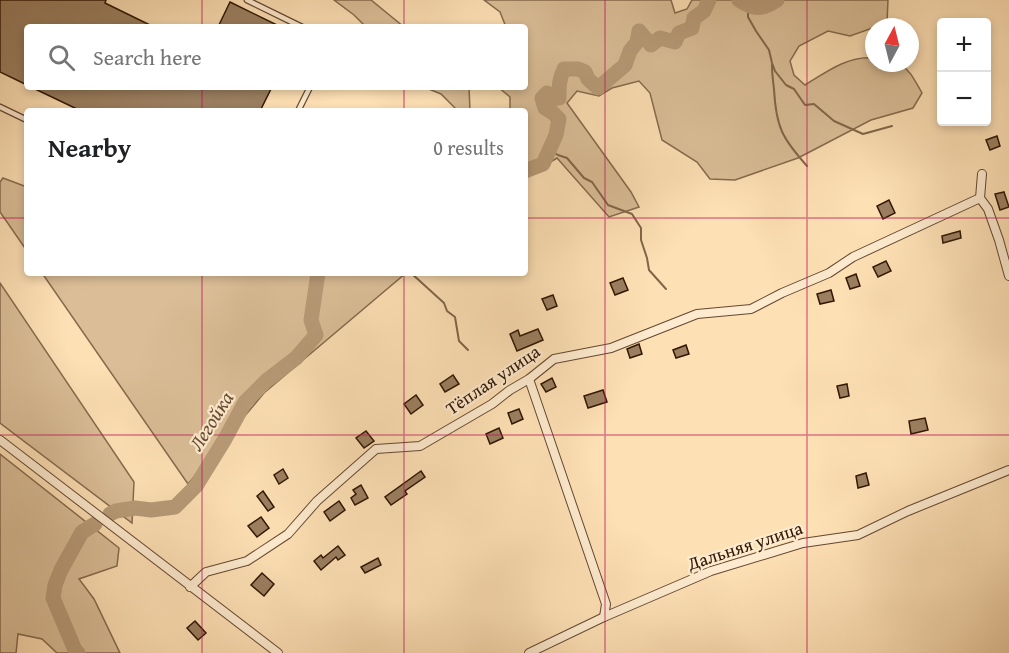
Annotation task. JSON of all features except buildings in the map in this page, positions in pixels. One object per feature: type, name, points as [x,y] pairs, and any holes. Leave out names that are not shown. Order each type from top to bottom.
[{"type":"street","points":[[982,174],[980,198],[992,219],[1009,276]]},
{"type":"street","name":"Тёплая улица","points":[[190,587],[206,572],[247,561],[288,534],[317,501],[376,449],[420,446],[492,404],[554,359],[611,348],[697,314],[751,309],[829,273],[853,257],[980,198]]},
{"type":"street","points":[[529,379],[606,604],[604,617]]},
{"type":"street","points":[[0,440],[278,653]]},
{"type":"street","name":"Дальняя улица","points":[[529,653],[604,617],[711,571],[803,543],[858,535],[908,511],[1009,470]]},
{"type":"lane","points":[[247,0],[296,24]]},
{"type":"lane","points":[[300,108],[308,90]]},
{"type":"lane","points":[[0,107],[24,119]]},
{"type":"shaded area","points":[[334,0],[371,0],[400,24],[363,24]]},
{"type":"shaded area","points":[[484,0],[671,0],[675,13],[687,9],[692,0],[888,0],[887,18],[865,18],[865,31],[850,36],[828,31],[799,46],[790,61],[794,75],[805,85],[829,70],[856,59],[865,58],[865,72],[909,72],[922,93],[913,108],[871,120],[798,158],[735,180],[710,179],[697,162],[662,140],[650,93],[639,81],[612,88],[599,96],[577,91],[567,103],[631,192],[639,207],[609,217],[557,158],[528,176],[528,108],[510,108],[510,97],[502,90],[528,90],[528,24],[505,24],[500,12]]},
{"type":"shaded area","points":[[431,90],[469,90],[470,108],[455,108],[441,94]]},
{"type":"shaded area","points":[[3,178],[24,186],[24,247],[0,212],[0,182]]},
{"type":"shaded area","points":[[44,276],[402,276],[264,393],[188,484]]},
{"type":"shaded area","points":[[0,283],[134,482],[132,523],[0,423]]},
{"type":"shaded area","points":[[0,454],[119,548],[117,566],[79,579],[94,599],[120,653],[57,653],[42,639],[18,634],[16,653],[0,653]]},
{"type":"waterway","name":"Легойка","points":[[528,170],[543,164],[556,135],[559,119],[545,108],[542,98],[547,93],[554,99],[559,98],[560,80],[564,69],[578,69],[585,72],[588,79],[598,88],[625,65],[630,51],[637,42],[639,31],[651,45],[660,38],[675,42],[679,33],[692,28],[694,18],[704,11],[709,0]]},
{"type":"waterway","name":"Легойка","points":[[739,0],[758,8],[777,0]]},
{"type":"waterway","points":[[754,7],[748,13],[748,17],[769,50],[775,71],[786,85],[794,89],[805,105],[814,104],[834,121],[863,134],[892,126]]},
{"type":"waterway","points":[[772,65],[779,123],[786,139],[807,166]]},
{"type":"waterway","points":[[549,150],[567,158],[584,178],[592,182],[608,205],[632,214],[641,228],[641,240],[649,270],[666,289]]},
{"type":"waterway","name":"Легойка","points":[[110,514],[135,508],[151,510],[175,507],[196,486],[245,402],[266,381],[296,358],[316,335],[311,320],[318,276]]},
{"type":"waterway","points":[[414,276],[444,303],[447,311],[455,317],[459,341],[468,350]]},
{"type":"waterway","name":"Легойка","points":[[78,653],[53,598],[61,570],[82,532],[95,524]]}]
